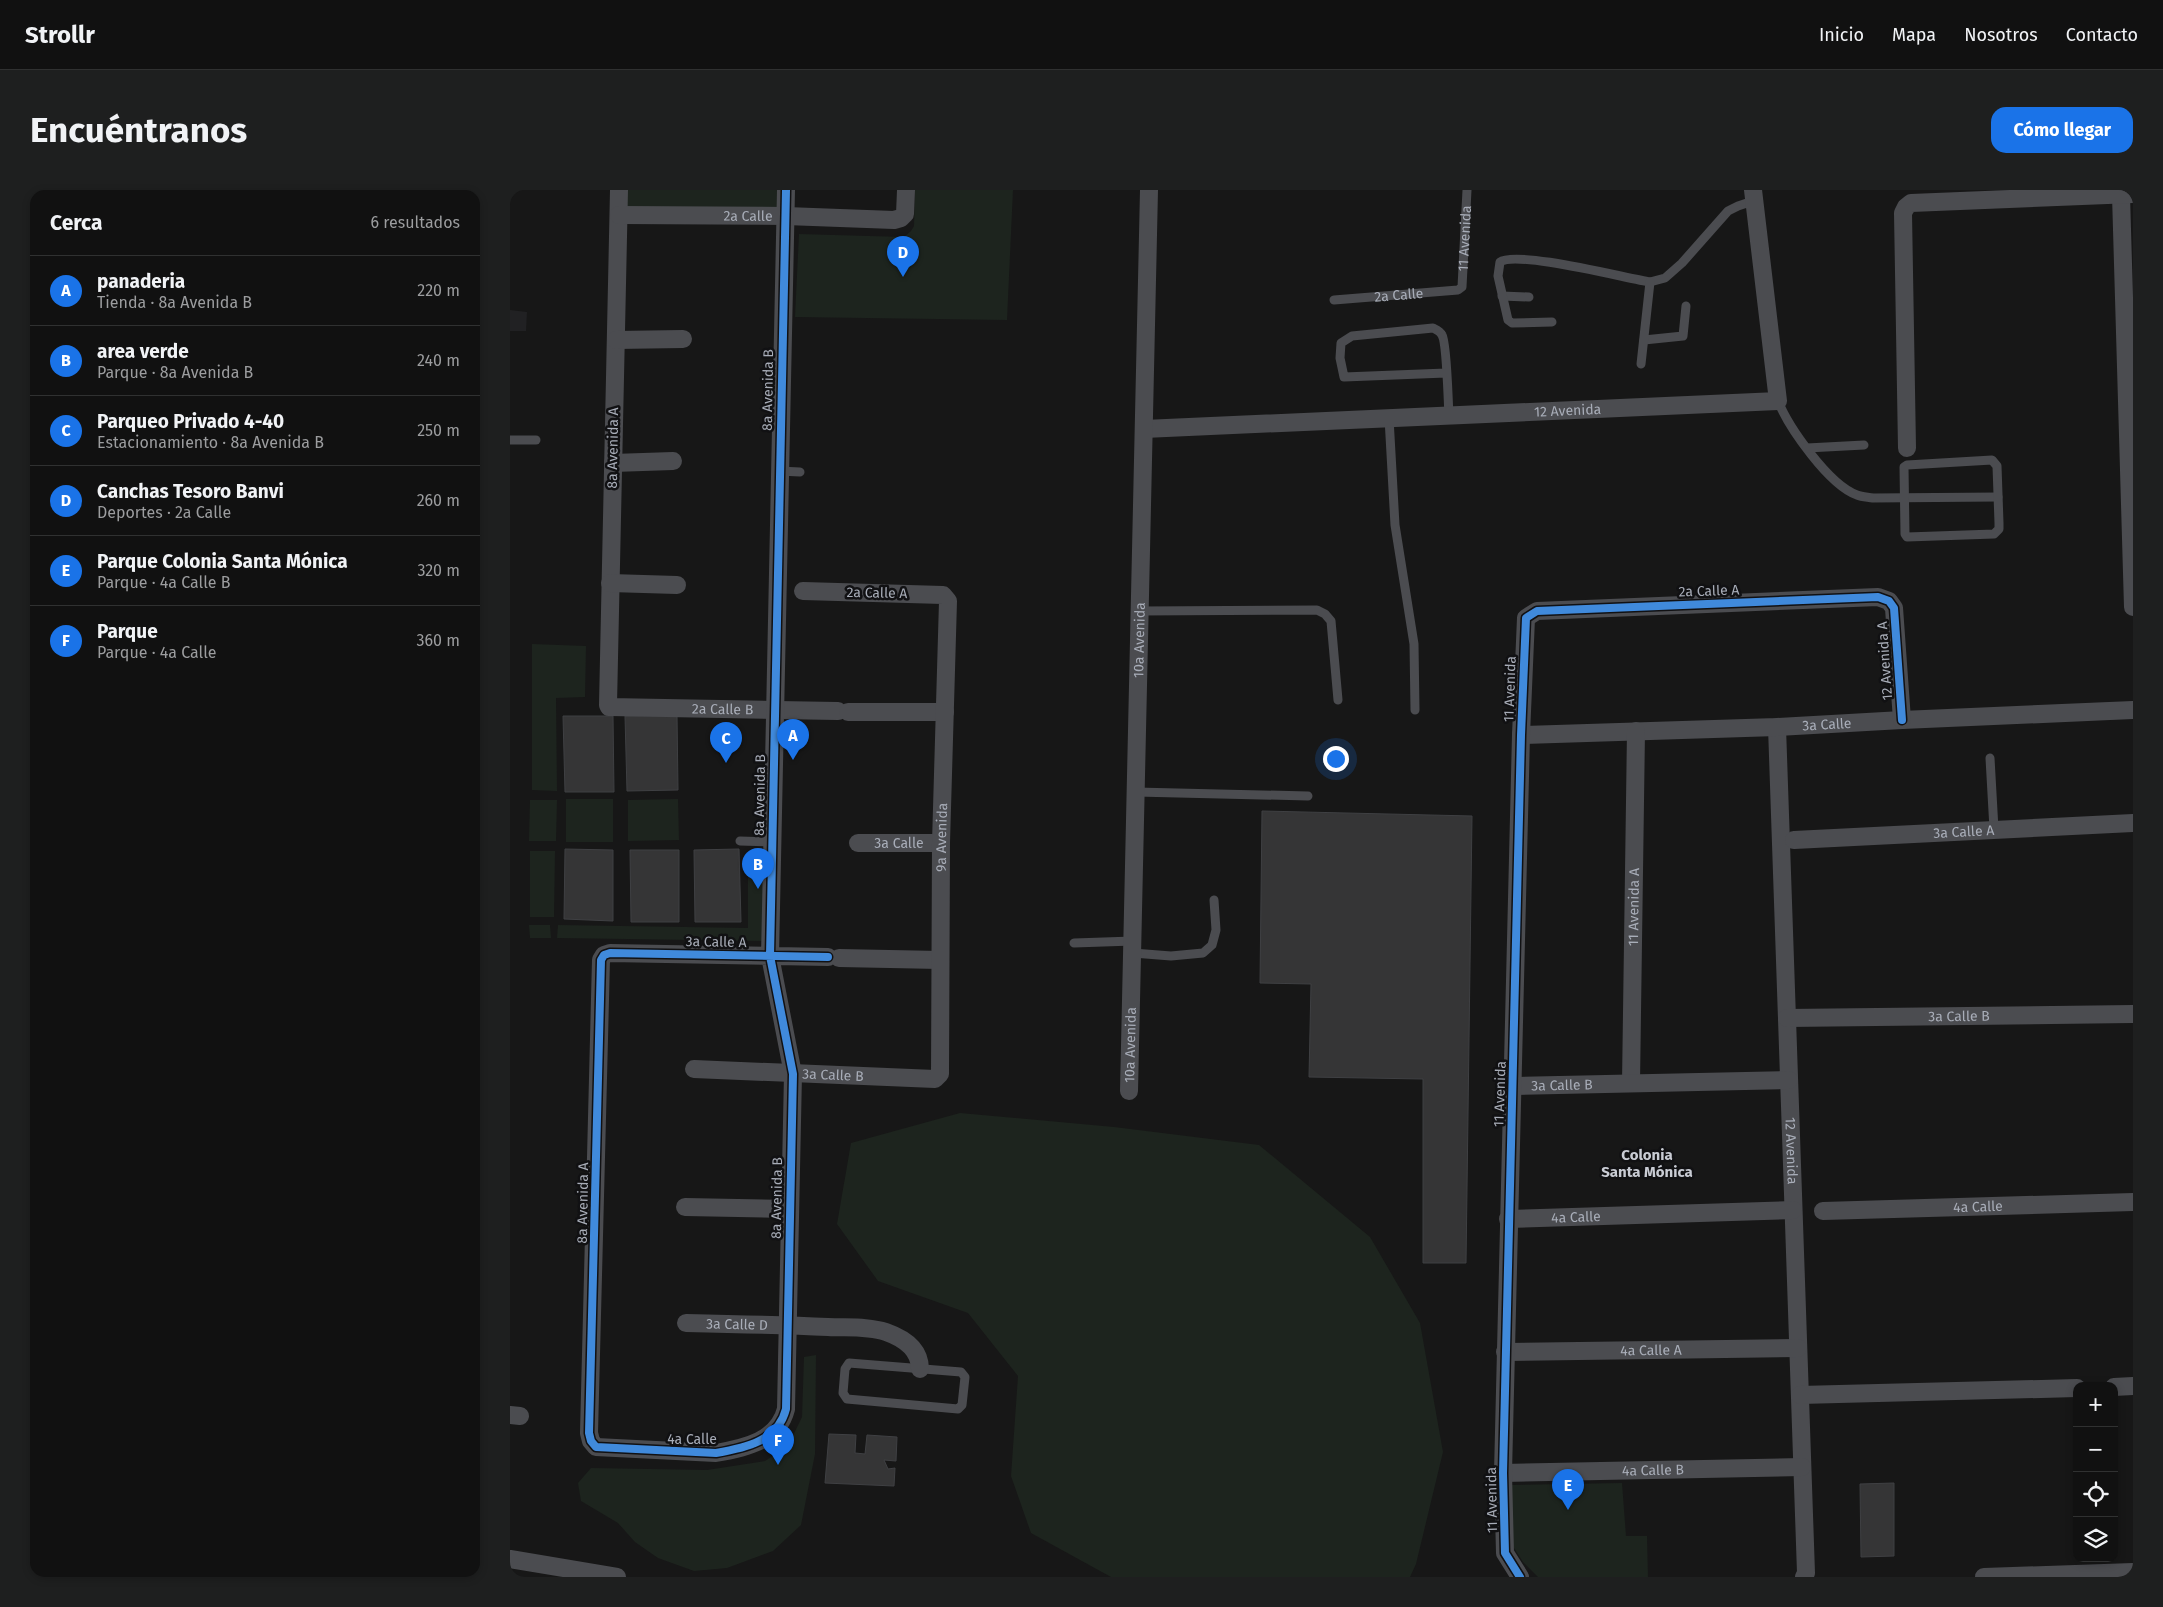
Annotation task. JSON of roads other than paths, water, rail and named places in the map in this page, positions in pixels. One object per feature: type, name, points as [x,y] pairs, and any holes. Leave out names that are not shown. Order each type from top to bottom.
[{"type":"street","name":"8a Avenida A","points":[[608,706],[619,190]]},
{"type":"street","name":"8a Avenida B","points":[[779,1426],[786,1409],[793,1074],[770,956],[786,190]]},
{"type":"street","name":"2a Calle","points":[[618,215],[786,216],[894,220],[901,218],[905,214],[906,190]]},
{"type":"street","name":"10a Avenida","points":[[1130,1091],[1149,190]]},
{"type":"street","points":[[1907,448],[1903,213],[1906,207],[1911,203],[2030,194],[2127,194],[2133,607]]},
{"type":"street","points":[[1753,196],[1778,401]]},
{"type":"street","points":[[616,340],[683,339]]},
{"type":"street","name":"12 Avenida","points":[[1144,429],[1778,401]]},
{"type":"street","points":[[613,463],[673,461]]},
{"type":"street","points":[[610,582],[677,585]]},
{"type":"street","name":"2a Calle A","points":[[803,591],[943,595],[948,601]]},
{"type":"street","name":"2a Calle A","points":[[1529,614],[1537,610],[1878,597],[1889,601]]},
{"type":"street","name":"9a Avenida","points":[[940,1074],[941,843],[948,601]]},
{"type":"street","name":"12 Avenida A","points":[[1889,601],[1894,608],[1902,720]]},
{"type":"street","name":"11 Avenida","points":[[1518,1575],[1505,1553],[1505,1352],[1514,1086],[1521,735],[1525,623],[1529,614]]},
{"type":"street","name":"2a Calle B","points":[[608,706],[843,712],[945,712]]},
{"type":"street","name":"3a Calle","points":[[1521,735],[1776,727],[2133,710]]},
{"type":"street","name":"12 Avenida","points":[[1776,727],[1805,1575]]},
{"type":"street","name":"11 Avenida A","points":[[1631,1083],[1636,731]]},
{"type":"street","name":"3a Calle A","points":[[1794,840],[2133,823]]},
{"type":"street","name":"3a Calle","points":[[858,843],[941,843]]},
{"type":"street","name":"3a Calle A","points":[[604,955],[610,953],[940,960]]},
{"type":"street","name":"8a Avenida A","points":[[598,1448],[592,1443],[589,1432],[601,960],[604,955]]},
{"type":"street","name":"3a Calle B","points":[[1787,1018],[2133,1014]]},
{"type":"street","name":"3a Calle B","points":[[694,1070],[935,1079],[940,1074]]},
{"type":"street","name":"3a Calle B","points":[[1514,1086],[1789,1080]]},
{"type":"street","name":"4a Calle","points":[[1823,1211],[2133,1202]]},
{"type":"street","points":[[685,1207],[789,1209]]},
{"type":"street","name":"4a Calle","points":[[1508,1219],[1793,1210]]},
{"type":"street","name":"3a Calle D","points":[[686,1323],[874,1329],[898,1337],[913,1348],[919,1358],[920,1369]]},
{"type":"street","name":"4a Calle A","points":[[1505,1352],[1798,1348]]},
{"type":"street","points":[[2118,1387],[2133,1386]]},
{"type":"street","points":[[1800,1395],[2073,1388]]},
{"type":"street","name":"4a Calle","points":[[598,1448],[716,1453],[750,1446],[766,1438],[779,1426]]},
{"type":"street","name":"4a Calle B","points":[[1504,1473],[1802,1467]]},
{"type":"street","points":[[513,1560],[526,1577]]},
{"type":"street","points":[[513,1560],[616,1577]]},
{"type":"street","points":[[1984,1577],[2133,1572]]},
{"type":"lane","name":"11 Avenida","points":[[1462,288],[1467,190]]},
{"type":"lane","points":[[1552,322],[1512,323],[1505,314],[1498,276],[1499,266],[1504,259],[1510,258],[1560,264],[1650,282],[1665,278],[1682,263],[1728,211],[1753,196]]},
{"type":"lane","points":[[1641,364],[1650,282]]},
{"type":"lane","name":"2a Calle","points":[[1334,300],[1458,290],[1462,288]]},
{"type":"lane","points":[[1502,296],[1530,297]]},
{"type":"lane","points":[[1644,340],[1683,336],[1686,306]]},
{"type":"lane","points":[[1446,373],[1344,377],[1340,358],[1341,344],[1352,336],[1433,328],[1437,330],[1443,336],[1446,373],[1449,415]]},
{"type":"lane","points":[[1778,401],[1790,426],[1807,448],[1833,477],[1856,495],[1872,498],[1998,497]]},
{"type":"lane","points":[[1389,418],[1395,524],[1414,644],[1415,710]]},
{"type":"lane","points":[[510,440],[536,440]]},
{"type":"lane","points":[[1807,448],[1864,445]]},
{"type":"lane","points":[[1992,460],[1997,466],[1998,530],[1994,534],[1907,536],[1904,529],[1904,498],[1904,467],[1907,465],[1992,460]]},
{"type":"lane","points":[[779,471],[800,472]]},
{"type":"lane","points":[[1140,611],[1317,610],[1325,614],[1331,621],[1338,700]]},
{"type":"lane","points":[[1990,758],[1994,829]]},
{"type":"lane","points":[[1136,792],[1308,796]]},
{"type":"lane","points":[[740,841],[772,842]]},
{"type":"lane","points":[[1074,943],[1133,947],[1171,956],[1203,953],[1212,944],[1216,930],[1214,900]]},
{"type":"lane","points":[[849,1363],[920,1369],[964,1373],[961,1407],[958,1409],[849,1400],[843,1395],[845,1367],[849,1363]]},
{"type":"place","name":"Canchas Tesoro Banvi","points":[[903,277]]},
{"type":"place","name":"panaderia","points":[[793,760]]},
{"type":"place","name":"Parqueo Privado 4-40","points":[[726,763]]},
{"type":"place","name":"area verde","points":[[758,889]]},
{"type":"place","name":"Parque","points":[[778,1465]]},
{"type":"place","name":"Parque Colonia Santa Mónica","points":[[1568,1510]]},
{"type":"district","name":"Colonia Santa Mónica","points":[[1647,1164]]}]
